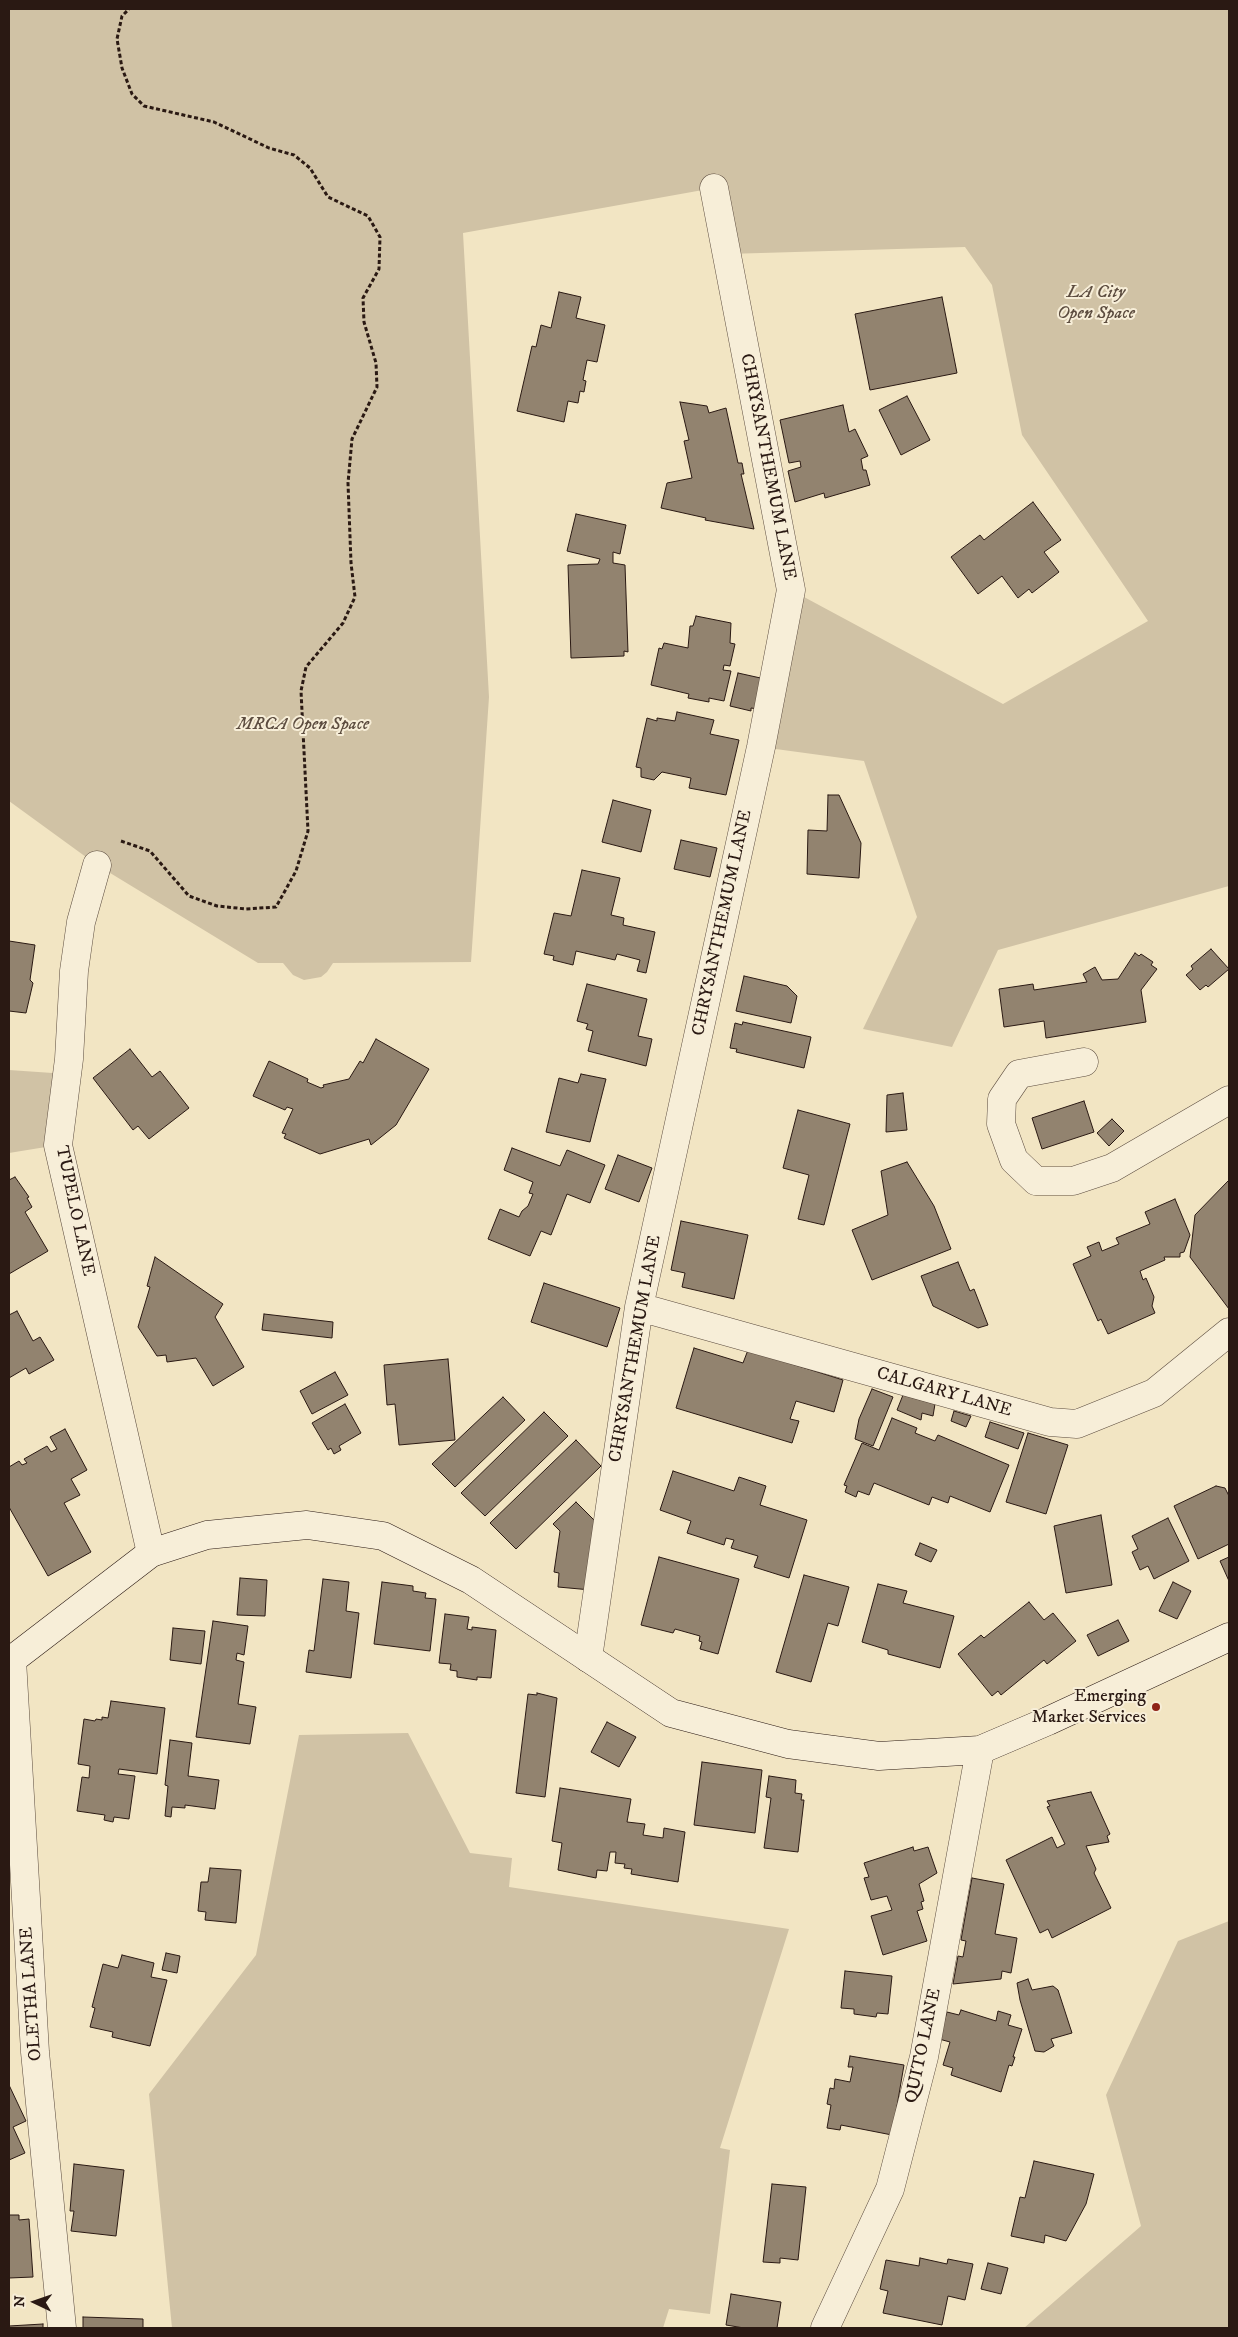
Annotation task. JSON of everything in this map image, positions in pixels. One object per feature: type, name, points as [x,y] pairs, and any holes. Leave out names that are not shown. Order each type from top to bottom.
[{"type":"street","name":"CHRYSANTHEMUM LANE","points":[[588,1658],[639,1307],[761,747],[790,590],[714,188]]},
{"type":"street","name":"TUPELO LANE","points":[[97,865],[81,922],[74,971],[69,1059],[58,1145],[151,1553]]},
{"type":"street","points":[[1084,1062],[1019,1074],[1002,1099],[1000,1124],[1014,1160],[1036,1181],[1073,1181],[1112,1168],[1229,1100]]},
{"type":"street","name":"CALGARY LANE","points":[[639,1307],[1050,1422],[1076,1424],[1154,1393],[1229,1332]]},
{"type":"street","points":[[10,1661],[151,1553],[207,1535],[308,1525],[383,1536],[471,1580],[670,1713],[788,1744],[879,1756],[980,1750],[1048,1722],[1229,1637]]},
{"type":"street","name":"OLETHA LANE","points":[[10,1661],[35,2052],[62,2328]]},
{"type":"street","name":"QUITO LANE","points":[[825,2328],[890,2189],[924,2057],[980,1750]]},
{"type":"path","points":[[97,865],[120,841],[150,851],[189,896],[217,906],[246,909],[276,906],[296,871],[308,831],[301,691],[306,667],[343,623],[355,597],[351,563],[348,483],[352,439],[377,387],[376,363],[364,322],[363,298],[379,269],[380,237],[368,216],[328,197],[310,168],[294,156],[269,148],[214,122],[144,106],[132,94],[122,68],[117,40],[122,16],[129,9]]},
{"type":"green space","points":[[9,9],[1229,9],[1229,886],[998,950],[952,1047],[863,1029],[917,917],[864,761],[761,747],[791,590],[1003,704],[1148,621],[1022,435],[992,285],[965,247],[727,254],[714,188],[463,233],[489,697],[471,962],[333,963],[321,977],[304,980],[293,975],[283,963],[258,963],[97,865],[9,801]]},
{"type":"green space","points":[[9,1070],[67,1074],[58,1145],[9,1153]]},
{"type":"green space","points":[[408,1733],[470,1853],[512,1858],[509,1887],[789,1929],[720,2148],[730,2150],[710,2314],[669,2309],[663,2328],[172,2328],[149,2094],[256,1955],[299,1735]]},
{"type":"green space","points":[[1229,1921],[1229,2328],[1024,2328],[1141,2226],[1106,2095],[1178,1941]]},
{"type":"building","points":[[559,292],[581,297],[576,318],[605,325],[597,362],[587,360],[583,380],[586,381],[584,392],[580,391],[578,403],[568,401],[564,422],[517,411],[532,346],[536,347],[541,325],[551,328]]},
{"type":"building","points":[[942,297],[957,373],[870,390],[855,314]]},
{"type":"building","points":[[907,396],[930,440],[901,455],[879,410]]},
{"type":"building","points":[[680,402],[707,406],[709,413],[726,408],[738,463],[742,463],[744,474],[741,474],[754,529],[705,520],[706,518],[661,508],[667,483],[692,478],[684,441],[689,440]]},
{"type":"building","points":[[843,405],[849,432],[855,429],[868,456],[861,459],[863,470],[866,470],[870,485],[825,498],[824,493],[795,502],[788,471],[801,467],[800,461],[789,463],[780,420]]},
{"type":"building","points":[[1033,502],[1061,540],[1044,552],[1059,572],[1032,593],[1029,589],[1018,598],[1002,576],[978,594],[951,557],[980,535],[984,540]]},
{"type":"building","points":[[576,514],[626,525],[620,554],[613,552],[613,563],[625,565],[628,652],[624,651],[624,656],[571,658],[568,565],[598,564],[600,559],[567,551]]},
{"type":"building","points":[[696,616],[731,623],[730,643],[735,644],[730,666],[724,665],[723,670],[731,671],[724,701],[709,698],[709,702],[688,698],[689,694],[651,685],[659,648],[662,649],[664,643],[688,648],[690,626],[693,626]]},
{"type":"building","points":[[738,673],[765,679],[758,709],[751,708],[751,711],[730,706]]},
{"type":"building","points":[[677,712],[714,720],[710,734],[739,740],[726,795],[689,788],[691,778],[662,772],[654,780],[641,777],[641,768],[636,767],[647,718],[657,721],[657,718],[675,721]]},
{"type":"building","points":[[828,795],[839,795],[861,843],[859,878],[807,874],[808,830],[827,831]]},
{"type":"building","points":[[613,800],[651,810],[641,852],[602,842]]},
{"type":"building","points":[[681,840],[717,848],[710,877],[674,869]]},
{"type":"building","points":[[582,870],[620,878],[611,915],[624,918],[623,925],[655,932],[646,973],[637,971],[640,960],[617,954],[615,960],[576,951],[573,965],[553,960],[554,956],[544,954],[554,913],[571,916]]},
{"type":"building","points":[[9,941],[35,945],[30,980],[33,983],[26,1013],[9,1011]]},
{"type":"building","points":[[1211,949],[1229,969],[1208,987],[1206,985],[1200,990],[1186,975],[1193,969],[1191,966]]},
{"type":"building","points":[[1135,953],[1139,956],[1141,954],[1153,962],[1151,965],[1157,969],[1141,990],[1146,1022],[1046,1038],[1044,1021],[1004,1027],[999,989],[1033,984],[1034,990],[1087,982],[1083,974],[1095,967],[1102,980],[1118,979]]},
{"type":"building","points":[[744,976],[787,986],[797,996],[791,1023],[736,1011]]},
{"type":"building","points":[[587,984],[647,999],[638,1036],[652,1039],[646,1066],[588,1051],[593,1031],[586,1029],[588,1024],[577,1021]]},
{"type":"building","points":[[743,1022],[811,1037],[804,1068],[736,1052],[737,1049],[730,1048],[735,1023],[742,1025]]},
{"type":"building","points":[[376,1039],[429,1069],[396,1125],[371,1145],[369,1139],[320,1154],[284,1138],[286,1134],[282,1133],[293,1109],[287,1107],[285,1110],[253,1096],[269,1061],[308,1079],[307,1082],[321,1088],[324,1087],[323,1085],[349,1079],[360,1061],[363,1063]]},
{"type":"building","points":[[130,1049],[152,1077],[160,1071],[189,1108],[149,1139],[138,1126],[133,1130],[93,1078]]},
{"type":"building","points":[[581,1074],[606,1079],[590,1142],[546,1132],[559,1078],[578,1083]]},
{"type":"building","points":[[903,1093],[907,1130],[886,1132],[887,1095]]},
{"type":"building","points":[[1084,1101],[1094,1132],[1042,1149],[1032,1118]]},
{"type":"building","points":[[798,1110],[850,1124],[824,1225],[798,1219],[809,1175],[783,1168]]},
{"type":"building","points":[[1112,1119],[1124,1131],[1109,1146],[1097,1133]]},
{"type":"building","points":[[512,1148],[560,1166],[567,1150],[605,1165],[590,1203],[567,1194],[551,1235],[541,1231],[530,1256],[488,1239],[500,1209],[519,1217],[528,1206],[533,1194],[529,1193],[533,1182],[504,1170]]},
{"type":"building","points":[[618,1155],[652,1168],[639,1202],[605,1189]]},
{"type":"building","points":[[907,1162],[934,1206],[951,1249],[872,1280],[852,1230],[888,1215],[881,1171]]},
{"type":"building","points":[[15,1177],[29,1197],[27,1198],[32,1207],[25,1212],[48,1251],[9,1274],[9,1180]]},
{"type":"building","points":[[1229,1180],[1229,1309],[1190,1257],[1195,1215]]},
{"type":"building","points":[[1175,1199],[1190,1235],[1184,1252],[1180,1253],[1180,1257],[1164,1257],[1165,1260],[1140,1271],[1143,1280],[1146,1278],[1154,1297],[1152,1306],[1155,1313],[1108,1334],[1101,1319],[1098,1321],[1073,1264],[1091,1256],[1087,1247],[1099,1242],[1102,1251],[1119,1244],[1116,1238],[1150,1224],[1145,1212]]},
{"type":"building","points":[[681,1221],[748,1235],[734,1299],[682,1287],[685,1273],[671,1270]]},
{"type":"building","points":[[155,1257],[223,1304],[215,1317],[244,1367],[213,1386],[196,1358],[167,1362],[166,1355],[157,1356],[138,1327],[150,1287],[147,1286]]},
{"type":"building","points":[[958,1262],[970,1291],[974,1289],[988,1325],[978,1328],[933,1306],[921,1276]]},
{"type":"building","points":[[544,1283],[620,1308],[607,1347],[531,1322]]},
{"type":"building","points":[[17,1311],[33,1341],[40,1337],[54,1360],[29,1374],[26,1368],[9,1378],[9,1315]]},
{"type":"building","points":[[264,1314],[333,1322],[332,1338],[262,1330]]},
{"type":"building","points":[[694,1348],[743,1363],[748,1350],[843,1380],[834,1412],[796,1401],[790,1419],[799,1421],[792,1443],[676,1408]]},
{"type":"building","points":[[448,1359],[455,1440],[399,1445],[395,1404],[387,1405],[384,1365]]},
{"type":"building","points":[[335,1372],[348,1395],[312,1414],[300,1391]]},
{"type":"building","points":[[872,1389],[893,1397],[873,1446],[855,1439],[859,1419]]},
{"type":"building","points":[[903,1395],[935,1404],[933,1416],[922,1413],[921,1420],[897,1410]]},
{"type":"building","points":[[503,1397],[525,1420],[455,1487],[432,1464]]},
{"type":"building","points":[[345,1404],[361,1433],[339,1446],[341,1450],[334,1454],[331,1448],[328,1450],[312,1423]]},
{"type":"building","points":[[954,1411],[971,1416],[966,1427],[951,1421]]},
{"type":"building","points":[[544,1412],[568,1436],[485,1516],[461,1493]]},
{"type":"building","points":[[892,1418],[917,1428],[915,1433],[935,1441],[938,1435],[1009,1465],[990,1512],[950,1496],[948,1503],[932,1497],[929,1505],[874,1483],[869,1495],[858,1491],[856,1497],[845,1492],[847,1486],[844,1485],[862,1443],[879,1450]]},
{"type":"building","points":[[990,1422],[1024,1433],[1018,1449],[985,1437]]},
{"type":"building","points":[[65,1429],[87,1470],[71,1479],[80,1495],[64,1503],[91,1552],[48,1576],[9,1507],[9,1467],[19,1461],[22,1465],[27,1463],[24,1459],[47,1446],[51,1452],[57,1449],[50,1437]]},
{"type":"building","points":[[1028,1433],[1068,1445],[1046,1514],[1006,1502]]},
{"type":"building","points":[[576,1440],[601,1466],[516,1549],[490,1523]]},
{"type":"building","points":[[673,1471],[734,1491],[739,1477],[766,1486],[760,1505],[807,1520],[789,1578],[754,1567],[758,1556],[731,1548],[734,1540],[726,1538],[724,1545],[687,1533],[691,1521],[660,1510]]},
{"type":"building","points":[[1216,1486],[1225,1488],[1229,1496],[1229,1544],[1198,1559],[1174,1506]]},
{"type":"building","points":[[576,1502],[598,1524],[591,1590],[558,1587],[559,1573],[554,1572],[560,1531],[553,1524]]},
{"type":"building","points":[[1101,1515],[1112,1585],[1066,1593],[1054,1526]]},
{"type":"building","points":[[1168,1518],[1189,1561],[1154,1579],[1148,1566],[1140,1570],[1132,1552],[1138,1549],[1132,1536]]},
{"type":"building","points":[[920,1543],[937,1550],[931,1562],[915,1555]]},
{"type":"building","points":[[659,1557],[739,1579],[718,1654],[700,1649],[702,1642],[699,1641],[700,1636],[675,1629],[673,1633],[641,1625]]},
{"type":"building","points":[[1229,1557],[1229,1581],[1220,1561]]},
{"type":"building","points":[[804,1575],[849,1587],[838,1626],[828,1623],[811,1682],[776,1672]]},
{"type":"building","points":[[240,1578],[267,1580],[265,1616],[237,1615]]},
{"type":"building","points":[[323,1579],[349,1582],[346,1611],[359,1613],[351,1678],[306,1672],[309,1650],[314,1651]]},
{"type":"building","points":[[382,1582],[413,1586],[413,1591],[426,1593],[425,1598],[436,1599],[430,1651],[374,1644]]},
{"type":"building","points":[[1173,1582],[1191,1591],[1177,1619],[1159,1611]]},
{"type":"building","points":[[878,1584],[907,1591],[903,1603],[954,1616],[940,1668],[888,1654],[888,1650],[862,1642]]},
{"type":"building","points":[[1029,1602],[1044,1620],[1053,1613],[1076,1641],[1047,1664],[1044,1660],[1001,1695],[998,1691],[992,1696],[958,1654],[981,1635],[984,1638]]},
{"type":"building","points":[[445,1614],[469,1617],[467,1629],[472,1630],[472,1627],[496,1630],[491,1678],[477,1677],[477,1680],[457,1677],[457,1671],[450,1670],[451,1664],[439,1663]]},
{"type":"building","points":[[1118,1620],[1129,1641],[1098,1656],[1087,1635]]},
{"type":"building","points":[[213,1621],[248,1626],[244,1655],[237,1653],[236,1660],[244,1662],[238,1704],[256,1707],[250,1744],[196,1737]]},
{"type":"building","points":[[173,1628],[205,1631],[201,1664],[170,1660]]},
{"type":"building","points":[[537,1693],[557,1698],[545,1797],[516,1793],[528,1694],[537,1695]]},
{"type":"building","points":[[111,1701],[165,1708],[157,1774],[119,1769],[118,1774],[135,1776],[129,1819],[114,1817],[113,1822],[104,1820],[105,1815],[77,1811],[82,1777],[89,1778],[90,1766],[78,1764],[84,1719],[95,1721],[96,1719],[102,1720],[102,1717],[108,1718]]},
{"type":"building","points":[[607,1722],[636,1737],[619,1767],[591,1752]]},
{"type":"building","points":[[170,1740],[192,1743],[188,1776],[219,1780],[215,1809],[185,1805],[185,1808],[172,1807],[171,1817],[165,1816],[168,1786],[165,1785]]},
{"type":"building","points":[[702,1762],[762,1770],[755,1833],[694,1825]]},
{"type":"building","points":[[769,1776],[796,1780],[795,1793],[802,1794],[801,1800],[804,1800],[798,1852],[764,1848],[771,1798],[766,1797]]},
{"type":"building","points":[[560,1788],[631,1799],[627,1822],[645,1824],[643,1835],[663,1838],[664,1828],[685,1832],[678,1882],[631,1874],[632,1869],[624,1868],[625,1864],[615,1863],[616,1852],[610,1852],[607,1871],[597,1870],[596,1878],[558,1870],[562,1843],[552,1841]]},
{"type":"building","points":[[1091,1792],[1110,1834],[1107,1836],[1109,1842],[1086,1846],[1096,1869],[1094,1873],[1111,1908],[1052,1938],[1048,1929],[1040,1933],[1006,1860],[1052,1837],[1057,1848],[1065,1844],[1047,1807],[1050,1806],[1047,1801]]},
{"type":"building","points":[[913,1847],[914,1851],[928,1847],[937,1873],[919,1884],[924,1901],[921,1902],[923,1909],[917,1911],[927,1941],[883,1955],[871,1916],[892,1910],[887,1896],[871,1900],[864,1878],[869,1877],[864,1863]]},
{"type":"building","points":[[210,1868],[241,1870],[236,1923],[205,1920],[206,1912],[198,1911],[201,1882],[208,1882]]},
{"type":"building","points":[[972,1878],[1004,1884],[995,1934],[1017,1938],[1011,1973],[1002,1971],[1001,1979],[953,1984],[958,1956],[963,1957],[966,1941],[961,1940]]},
{"type":"building","points":[[166,1953],[180,1956],[177,1973],[162,1970]]},
{"type":"building","points":[[122,1955],[154,1963],[151,1977],[167,1980],[150,2046],[112,2037],[113,2032],[90,2027],[95,2008],[92,2007],[103,1964],[118,1968]]},
{"type":"building","points":[[845,1971],[892,1976],[888,2014],[877,2013],[876,2017],[854,2014],[854,2009],[841,2008]]},
{"type":"building","points":[[1028,1979],[1032,1990],[1053,1986],[1058,1990],[1072,2033],[1051,2039],[1054,2046],[1044,2052],[1035,2051],[1020,2000],[1017,1983]]},
{"type":"building","points":[[961,2010],[996,2021],[998,2011],[1011,2015],[1008,2025],[1022,2029],[1012,2066],[1009,2065],[1001,2092],[951,2075],[953,2068],[943,2065],[950,2042],[939,2039],[947,2012],[959,2015]]},
{"type":"building","points":[[850,2056],[904,2065],[892,2135],[841,2125],[840,2130],[827,2128],[831,2105],[827,2104],[830,2088],[834,2089],[835,2079],[850,2082],[853,2067],[848,2067]]},
{"type":"building","points":[[9,2085],[26,2121],[13,2127],[25,2153],[9,2160]]},
{"type":"building","points":[[1034,2161],[1094,2174],[1086,2204],[1066,2241],[1045,2235],[1044,2243],[1011,2236],[1020,2197],[1025,2198]]},
{"type":"building","points":[[74,2164],[124,2170],[116,2236],[71,2231],[74,2211],[70,2211]]},
{"type":"building","points":[[772,2184],[806,2187],[798,2260],[780,2258],[780,2263],[763,2262]]},
{"type":"building","points":[[9,2215],[19,2215],[19,2220],[29,2219],[33,2277],[9,2278]]},
{"type":"building","points":[[920,2258],[947,2264],[948,2259],[973,2264],[965,2300],[948,2296],[942,2325],[883,2313],[888,2291],[880,2289],[886,2260],[919,2266]]},
{"type":"building","points":[[988,2263],[1008,2268],[1001,2294],[981,2289]]},
{"type":"building","points":[[731,2294],[781,2302],[777,2328],[744,2328],[726,2325]]},
{"type":"building","points":[[83,2317],[143,2319],[143,2328],[83,2328]]},
{"type":"building","points":[[43,2324],[43,2328],[9,2328],[9,2326]]},
{"type":"place","name":"Emerging Market Services","points":[[1156,1707]]},
{"type":"park label","name":"LA City Open Space","points":[[1096,303]]},
{"type":"park label","name":"MRCA Open Space","points":[[303,725]]}]
